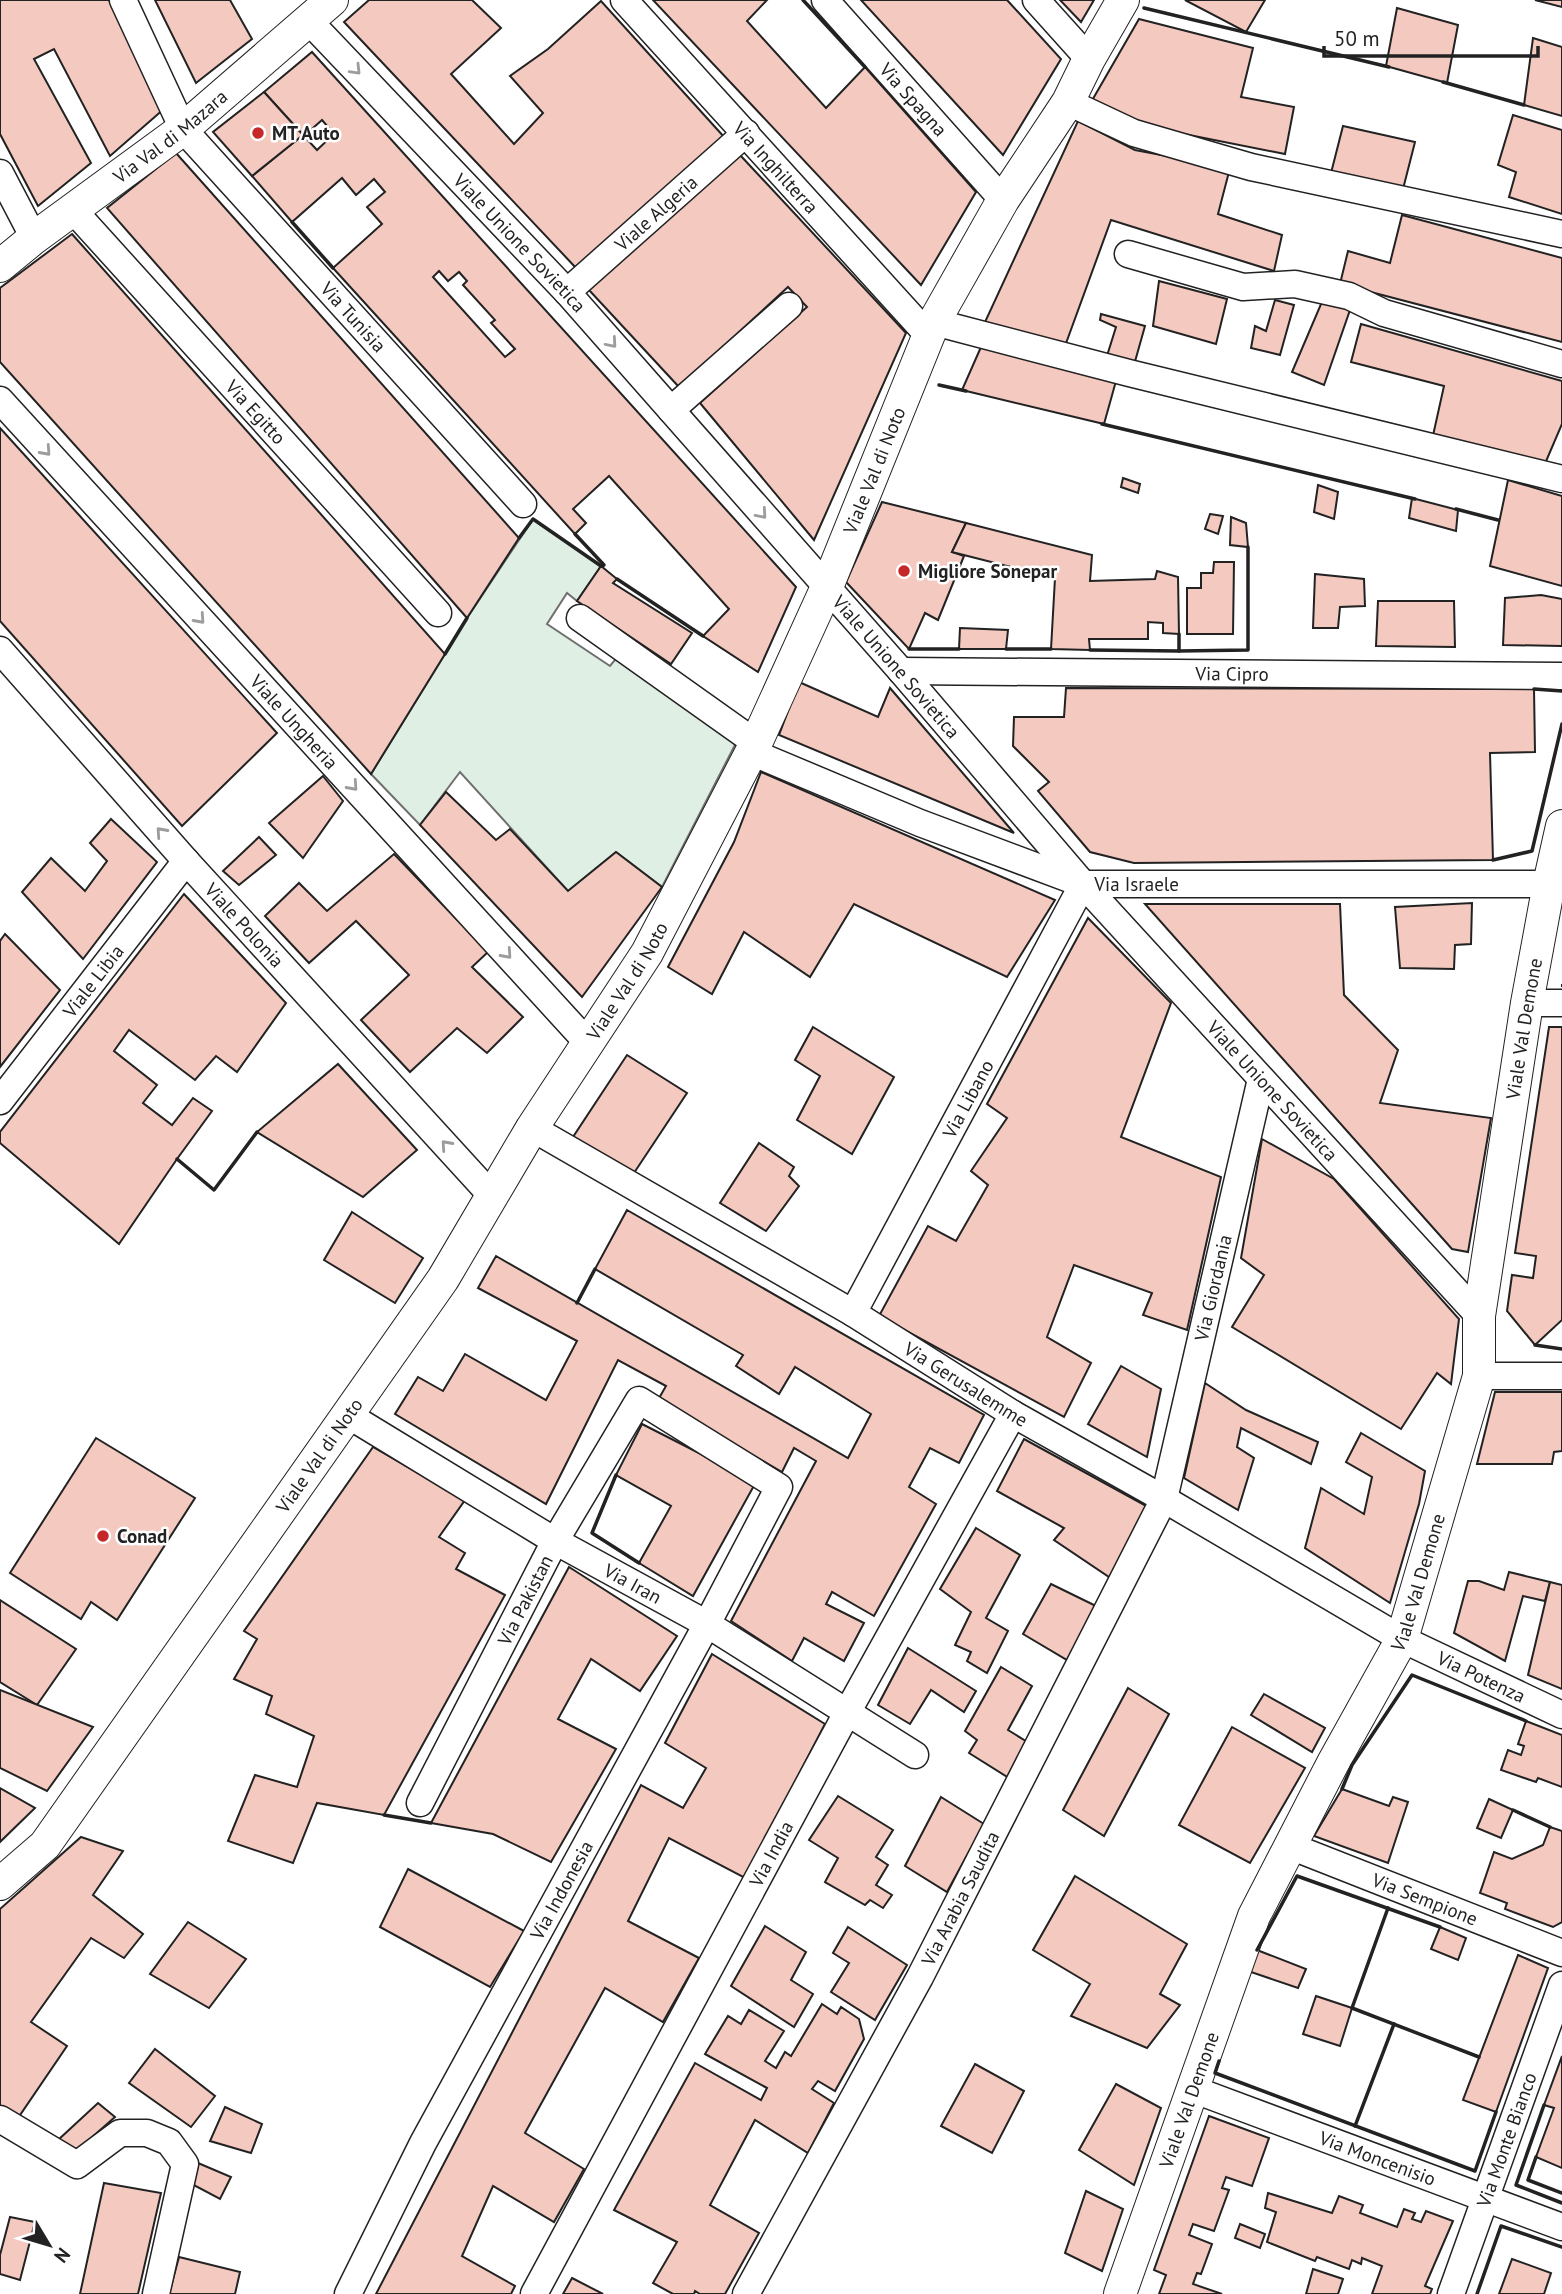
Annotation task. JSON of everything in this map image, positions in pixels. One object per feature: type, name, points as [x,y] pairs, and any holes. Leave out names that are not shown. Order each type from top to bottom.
[{"type":"street","name":"Via Tunisia","points":[[123,0],[183,129],[523,504]]},
{"type":"street","name":"Via Val di Mazara","points":[[0,266],[183,129],[332,0]]},
{"type":"street","name":"Via Inghilterra","points":[[624,0],[931,328]]},
{"type":"street","name":"Via Spagna","points":[[825,0],[1003,200]]},
{"type":"street","points":[[1036,0],[1089,59]]},
{"type":"street","name":"Viale Val di Noto","points":[[0,1884],[45,1845],[443,1279],[532,1128],[647,953],[754,747],[827,587],[931,328],[1003,200],[1068,102],[1123,0]]},
{"type":"street","name":"Viale Unione Sovietica","points":[[309,21],[567,292],[901,671],[1083,884],[1479,1316]]},
{"type":"street","points":[[1068,102],[1134,133],[1251,167],[1562,234]]},
{"type":"street","name":"Viale Algeria","points":[[567,292],[746,133]]},
{"type":"street","points":[[0,173],[34,238]]},
{"type":"street","name":"Via Egitto","points":[[74,211],[438,613]]},
{"type":"street","points":[[1129,254],[1243,288],[1295,284],[1349,296],[1384,313],[1562,364]]},
{"type":"street","points":[[671,410],[789,306]]},
{"type":"street","points":[[931,328],[1129,373],[1562,479]]},
{"type":"street","name":"Viale Ungheria","points":[[0,400],[587,1042]]},
{"type":"street","name":"Via Israele","points":[[580,618],[754,747],[920,823],[1083,884],[1549,884]]},
{"type":"street","name":"Viale Polonia","points":[[0,650],[186,861],[492,1196]]},
{"type":"street","name":"Via Cipro","points":[[901,671],[1562,676]]},
{"type":"street","name":"Viale Val Demone","points":[[1120,2294],[1254,1916],[1402,1639],[1479,1376],[1479,1316],[1528,1003],[1562,826]]},
{"type":"street","name":"Viale Libia","points":[[0,1101],[186,861]]},
{"type":"street","name":"Via Libano","points":[[853,1313],[1083,884]]},
{"type":"street","points":[[1528,1003],[1562,1003]]},
{"type":"street","name":"Via Giordania","points":[[1164,1499],[1261,1079]]},
{"type":"street","name":"Via Gerusalemme","points":[[532,1128],[853,1313],[1013,1414],[1402,1639]]},
{"type":"street","points":[[1479,1376],[1562,1376]]},
{"type":"street","name":"Via Indonesia","points":[[348,2294],[423,2143],[708,1624],[779,1487],[639,1400]]},
{"type":"street","name":"Via Pakistan","points":[[420,1804],[555,1541],[639,1400]]},
{"type":"street","name":"Via India","points":[[534,2294],[848,1711],[1013,1414]]},
{"type":"street","name":"Via Iran","points":[[348,1415],[555,1541],[708,1624],[915,1755]]},
{"type":"street","name":"Via Arabia Saudita","points":[[746,2294],[920,1977],[1164,1499]]},
{"type":"street","name":"Via Potenza","points":[[1402,1639],[1562,1715]]},
{"type":"street","name":"Via Sempione","points":[[1290,1846],[1562,1953]]},
{"type":"street","name":"Via Monte Bianco","points":[[1451,2294],[1562,1984]]},
{"type":"street","name":"Via Moncenisio","points":[[1192,2089],[1562,2227]]},
{"type":"street","points":[[0,2119],[77,2165],[120,2133],[147,2133],[169,2142],[185,2165],[156,2294]]},
{"type":"green space","points":[[533,519],[601,566],[577,601],[567,593],[547,624],[610,666],[619,655],[737,741],[662,887],[616,852],[568,891],[460,772],[420,825],[371,774],[467,618]]},
{"type":"building","points":[[0,0],[109,0],[165,108],[110,156],[54,49],[34,59],[91,163],[38,206],[0,134]]},
{"type":"building","points":[[155,0],[230,0],[252,39],[196,83]]},
{"type":"building","points":[[369,0],[472,0],[501,28],[451,74],[514,144],[543,113],[510,76],[548,49],[601,1],[725,138],[577,269],[344,22]]},
{"type":"building","points":[[653,0],[767,0],[747,21],[826,108],[865,67],[976,192],[921,285]]},
{"type":"building","points":[[861,0],[1007,0],[1061,59],[1003,155]]},
{"type":"building","points":[[1060,0],[1094,0],[1081,22]]},
{"type":"building","points":[[1185,0],[1265,0],[1246,32]]},
{"type":"building","points":[[1535,0],[1562,0],[1562,7]]},
{"type":"building","points":[[1397,8],[1458,25],[1447,83],[1386,66]]},
{"type":"building","points":[[1139,19],[1253,48],[1241,97],[1294,107],[1285,154],[1164,130],[1090,104]]},
{"type":"building","points":[[1533,38],[1562,47],[1562,116],[1524,105]]},
{"type":"building","points":[[312,52],[796,587],[758,672],[703,636],[729,609],[609,476],[573,509],[586,523],[575,534],[333,268],[382,224],[367,207],[385,192],[374,179],[356,195],[342,178],[292,222],[252,176],[303,135],[264,92]],"holes":[[[322,120],[334,134],[317,150],[304,136]],[[439,271],[448,281],[459,272],[467,281],[463,285],[495,320],[491,323],[515,349],[505,357],[433,277]]]},
{"type":"building","name":"MT Auto","points":[[264,92],[303,135],[252,176],[213,132]]},
{"type":"building","points":[[1513,115],[1562,130],[1562,214],[1509,197],[1516,172],[1498,165]]},
{"type":"building","points":[[1078,121],[1135,150],[1230,168],[1218,214],[1282,235],[1274,271],[1111,220],[1065,346],[985,322]]},
{"type":"building","points":[[1343,126],[1415,142],[1403,189],[1331,173]]},
{"type":"building","points":[[176,153],[519,538],[467,618],[107,208]]},
{"type":"building","points":[[740,155],[906,333],[814,540],[700,403],[807,307],[788,287],[679,387],[589,290]]},
{"type":"building","points":[[1402,215],[1562,258],[1562,342],[1340,284],[1348,251],[1390,263]]},
{"type":"building","points":[[72,234],[445,654],[371,774],[0,362],[0,288]]},
{"type":"building","points":[[1159,281],[1227,299],[1216,344],[1153,326]]},
{"type":"building","points":[[1324,297],[1351,307],[1324,385],[1292,372]]},
{"type":"building","points":[[1275,300],[1294,305],[1280,355],[1251,348],[1255,326],[1266,331]]},
{"type":"building","points":[[1101,314],[1145,326],[1134,365],[1106,359],[1116,327],[1100,320]]},
{"type":"building","points":[[1361,324],[1562,381],[1562,424],[1544,466],[1432,440],[1444,386],[1351,362]]},
{"type":"building","points":[[981,347],[1116,381],[1104,424],[962,390]]},
{"type":"building","points":[[0,428],[277,733],[182,826],[0,621]]},
{"type":"building","points":[[1123,478],[1140,484],[1138,493],[1121,487]]},
{"type":"building","points":[[1508,480],[1562,496],[1562,586],[1490,566]]},
{"type":"building","points":[[1318,485],[1338,492],[1334,519],[1314,512]]},
{"type":"building","points":[[1412,498],[1458,510],[1456,531],[1409,518]]},
{"type":"building","name":"Migliore Sonepar","points":[[882,502],[966,523],[952,552],[964,556],[938,620],[925,613],[909,649],[846,582]]},
{"type":"building","points":[[1210,514],[1223,516],[1218,534],[1205,529]]},
{"type":"building","points":[[1231,517],[1246,523],[1248,547],[1230,545]]},
{"type":"building","points":[[966,523],[1092,555],[1090,581],[1155,579],[1157,571],[1178,577],[1179,634],[1163,633],[1163,623],[1148,622],[1148,639],[1089,639],[1090,650],[1051,649],[1055,578],[952,552]]},
{"type":"building","points":[[1214,562],[1234,562],[1233,634],[1187,634],[1187,588],[1201,588],[1201,573],[1213,573]]},
{"type":"building","points":[[601,566],[617,579],[613,583],[692,633],[671,664],[577,601]]},
{"type":"building","points":[[1315,574],[1364,579],[1365,606],[1340,607],[1338,628],[1313,628]]},
{"type":"building","points":[[1541,595],[1562,599],[1562,646],[1503,645],[1505,598]]},
{"type":"building","points":[[1378,601],[1454,601],[1455,647],[1376,646]]},
{"type":"building","points":[[960,628],[1008,630],[1006,649],[959,649]]},
{"type":"building","points":[[799,682],[878,717],[890,688],[1014,833],[779,735]]},
{"type":"building","points":[[1066,688],[1534,689],[1535,752],[1490,753],[1493,860],[1134,863],[1090,852],[1038,791],[1049,782],[1013,746],[1014,717],[1064,717]]},
{"type":"building","points":[[761,772],[1055,900],[1007,977],[854,904],[810,977],[744,932],[712,994],[668,967],[734,842]]},
{"type":"building","points":[[323,776],[343,801],[303,858],[269,823]]},
{"type":"building","points":[[446,792],[496,840],[510,829],[568,891],[616,852],[662,887],[582,997],[420,825]]},
{"type":"building","points":[[111,819],[157,862],[83,959],[22,892],[51,858],[85,891],[107,861],[90,843]]},
{"type":"building","points":[[259,837],[276,855],[239,885],[223,871]]},
{"type":"building","points":[[394,854],[488,952],[472,967],[523,1017],[487,1053],[457,1028],[410,1072],[361,1020],[409,975],[356,921],[309,963],[265,916],[299,883],[327,911]]},
{"type":"building","points":[[184,894],[286,1003],[237,1072],[216,1056],[195,1080],[129,1030],[114,1051],[157,1085],[143,1103],[172,1125],[193,1098],[212,1111],[119,1244],[0,1143],[0,1132]]},
{"type":"building","points":[[1472,903],[1471,944],[1455,945],[1454,969],[1400,968],[1395,907]]},
{"type":"building","points":[[1145,904],[1340,904],[1344,995],[1398,1050],[1380,1103],[1491,1118],[1468,1252],[1452,1249]]},
{"type":"building","points":[[1088,918],[1171,1003],[1121,1137],[1221,1177],[1187,1330],[1143,1315],[1152,1293],[1074,1265],[1047,1337],[1091,1363],[1064,1417],[879,1316],[928,1226],[956,1241],[988,1185],[971,1171],[1007,1118],[987,1104]]},
{"type":"building","points":[[5,934],[60,990],[0,1067],[0,941]]},
{"type":"building","points":[[813,1027],[894,1077],[852,1154],[797,1120],[820,1076],[795,1060]]},
{"type":"building","points":[[1549,1027],[1562,1027],[1562,1320],[1535,1345],[1507,1311],[1512,1275],[1533,1278],[1536,1256],[1515,1253]]},
{"type":"building","points":[[627,1055],[687,1093],[634,1173],[573,1137]]},
{"type":"building","points":[[338,1064],[417,1150],[363,1197],[257,1132]]},
{"type":"building","points":[[1262,1139],[1334,1179],[1459,1319],[1451,1384],[1437,1373],[1401,1429],[1232,1327],[1264,1275],[1241,1258]]},
{"type":"building","points":[[759,1143],[794,1167],[789,1176],[799,1186],[766,1231],[720,1203]]},
{"type":"building","points":[[627,1210],[984,1415],[959,1463],[930,1448],[909,1487],[936,1504],[874,1616],[832,1592],[826,1604],[864,1623],[844,1661],[804,1638],[792,1661],[731,1621],[816,1461],[794,1448],[782,1472],[658,1400],[666,1386],[618,1360],[546,1504],[395,1414],[418,1377],[443,1391],[465,1354],[546,1400],[577,1341],[478,1288],[496,1256],[848,1458],[871,1414],[795,1367],[779,1394],[736,1366],[743,1355],[595,1269]]},
{"type":"building","points":[[352,1212],[423,1258],[395,1303],[324,1260]]},
{"type":"building","points":[[1121,1366],[1161,1389],[1147,1457],[1088,1424]]},
{"type":"building","points":[[1205,1383],[1246,1410],[1318,1442],[1311,1464],[1241,1428],[1237,1447],[1254,1458],[1238,1510],[1184,1478]]},
{"type":"building","points":[[1495,1392],[1562,1392],[1562,1451],[1554,1452],[1552,1464],[1477,1464]]},
{"type":"building","points":[[642,1424],[756,1482],[693,1596],[639,1563],[671,1506],[616,1475]]},
{"type":"building","points":[[1361,1433],[1425,1471],[1419,1504],[1390,1603],[1305,1548],[1321,1488],[1364,1514],[1372,1477],[1346,1462]]},
{"type":"building","name":"Conad","points":[[96,1438],[195,1498],[117,1620],[91,1602],[81,1619],[10,1573]]},
{"type":"building","points":[[1024,1439],[1150,1508],[1112,1579],[1054,1540],[1064,1528],[997,1491]]},
{"type":"building","points":[[373,1447],[465,1500],[439,1537],[465,1553],[456,1569],[505,1595],[384,1815],[317,1803],[293,1863],[228,1841],[255,1775],[297,1787],[314,1736],[266,1714],[272,1696],[234,1679],[257,1639],[244,1631]]},
{"type":"building","points":[[976,1528],[1020,1555],[986,1618],[1008,1631],[987,1673],[967,1661],[971,1652],[955,1645],[971,1612],[940,1589]]},
{"type":"building","points":[[569,1567],[677,1636],[640,1691],[591,1659],[558,1719],[616,1749],[551,1862],[493,1834],[431,1823]]},
{"type":"building","points":[[1509,1572],[1550,1582],[1545,1601],[1523,1596],[1505,1661],[1454,1633],[1468,1581],[1479,1581],[1504,1590]]},
{"type":"building","points":[[1550,1582],[1562,1585],[1562,1689],[1528,1675]]},
{"type":"building","points":[[1051,1584],[1096,1606],[1067,1660],[1023,1634]]},
{"type":"building","points":[[0,1600],[76,1649],[37,1705],[0,1682]]},
{"type":"building","points":[[908,1648],[976,1691],[964,1712],[931,1690],[910,1724],[878,1705]]},
{"type":"building","points":[[712,1654],[825,1724],[745,1878],[669,1838],[628,1921],[699,1958],[663,2022],[605,1988],[525,2133],[584,2169],[554,2222],[493,2186],[462,2256],[515,2286],[511,2294],[376,2294],[641,1785],[683,1808],[706,1768],[665,1743]]},
{"type":"building","points":[[1001,1667],[1032,1686],[1008,1730],[1029,1743],[1009,1778],[969,1753],[977,1740],[965,1731]]},
{"type":"building","points":[[1128,1688],[1169,1714],[1104,1836],[1063,1810]]},
{"type":"building","points":[[0,1690],[93,1727],[47,1791],[0,1768]]},
{"type":"building","points":[[1264,1694],[1325,1728],[1312,1752],[1251,1715]]},
{"type":"building","points":[[1526,1721],[1562,1735],[1562,1787],[1538,1778],[1536,1782],[1501,1770],[1508,1750],[1521,1755],[1524,1746],[1518,1744]]},
{"type":"building","points":[[1232,1727],[1305,1768],[1250,1863],[1179,1825]]},
{"type":"building","points":[[0,1788],[35,1808],[0,1842]]},
{"type":"building","points":[[1342,1789],[1389,1806],[1393,1797],[1408,1802],[1388,1863],[1314,1836]]},
{"type":"building","points":[[838,1796],[893,1830],[876,1857],[888,1865],[876,1885],[892,1895],[883,1908],[870,1900],[865,1905],[825,1882],[838,1858],[809,1840]]},
{"type":"building","points":[[941,1797],[984,1824],[947,1892],[905,1866]]},
{"type":"building","points":[[1489,1799],[1513,1810],[1501,1838],[1477,1828]]},
{"type":"building","points":[[1550,1827],[1562,1831],[1562,1922],[1553,1927],[1505,1909],[1507,1903],[1480,1893],[1494,1852],[1512,1859],[1543,1845]]},
{"type":"building","points":[[81,1837],[123,1851],[93,1895],[143,1934],[124,1958],[91,1938],[31,2022],[67,2046],[18,2118],[0,2106],[0,1909]]},
{"type":"building","points":[[408,1869],[524,1931],[490,1987],[380,1927]]},
{"type":"building","points":[[1075,1876],[1187,1944],[1160,1994],[1180,2005],[1147,2048],[1071,2016],[1090,1984],[1033,1950]]},
{"type":"building","points":[[188,1922],[246,1959],[209,2008],[150,1974]]},
{"type":"building","points":[[765,1926],[806,1952],[791,1980],[813,1994],[794,2027],[731,1986]]},
{"type":"building","points":[[848,1927],[907,1965],[875,2020],[831,1992],[849,1963],[833,1953]]},
{"type":"building","points":[[1440,1927],[1466,1938],[1458,1960],[1431,1949]]},
{"type":"building","points":[[1257,1950],[1306,1969],[1298,1988],[1245,1970]]},
{"type":"building","points":[[1518,1955],[1548,1968],[1496,2112],[1463,2100]]},
{"type":"building","points":[[1316,1996],[1352,2008],[1340,2046],[1303,2034]]},
{"type":"building","points":[[822,2004],[837,2014],[841,2007],[859,2019],[864,2039],[835,2091],[818,2081],[812,2089],[834,2103],[808,2153],[755,2120],[710,2205],[759,2233],[725,2294],[700,2294],[695,2291],[694,2294],[673,2294],[653,2283],[677,2242],[614,2210],[695,2063],[761,2100],[767,2088],[705,2054],[728,2016],[741,2024],[749,2010],[784,2031],[765,2061],[776,2068],[785,2052],[791,2056]]},
{"type":"building","points":[[155,2049],[215,2096],[191,2127],[129,2083]]},
{"type":"building","points":[[1562,2056],[1562,2168],[1536,2157],[1554,2108],[1544,2105]]},
{"type":"building","points":[[975,2064],[1024,2091],[992,2153],[941,2126]]},
{"type":"building","points":[[1116,2084],[1161,2108],[1134,2185],[1079,2150]]},
{"type":"building","points":[[98,2103],[115,2117],[74,2153],[57,2141]]},
{"type":"building","points":[[225,2107],[262,2124],[251,2153],[210,2141]]},
{"type":"building","points":[[1209,2116],[1269,2138],[1252,2186],[1226,2177],[1222,2188],[1229,2190],[1214,2231],[1193,2224],[1189,2235],[1212,2244],[1201,2274],[1197,2273],[1193,2284],[1222,2294],[1159,2294],[1166,2275],[1154,2270]]},
{"type":"building","points":[[198,2163],[231,2177],[220,2199],[188,2182]]},
{"type":"building","points":[[104,2183],[161,2193],[138,2294],[80,2294]]},
{"type":"building","points":[[1086,2191],[1123,2209],[1102,2271],[1065,2253]]},
{"type":"building","points":[[1268,2193],[1332,2213],[1339,2196],[1363,2205],[1360,2213],[1397,2227],[1404,2209],[1415,2213],[1412,2219],[1421,2222],[1426,2211],[1453,2221],[1425,2286],[1432,2289],[1430,2294],[1372,2294],[1382,2266],[1362,2258],[1361,2264],[1352,2260],[1349,2269],[1317,2257],[1315,2261],[1267,2242],[1276,2212],[1265,2208]]},
{"type":"building","points":[[10,2217],[35,2222],[20,2280],[0,2274],[0,2255]]},
{"type":"building","points":[[1240,2224],[1265,2234],[1260,2248],[1235,2238]]},
{"type":"building","points":[[179,2257],[240,2272],[235,2294],[169,2294]]},
{"type":"building","points":[[1512,2259],[1551,2273],[1544,2294],[1499,2294]]},
{"type":"building","points":[[1313,2269],[1343,2279],[1338,2294],[1306,2294]]},
{"type":"building","points":[[572,2278],[603,2294],[563,2294]]},
{"type":"wall","points":[[803,0],[865,67]]},
{"type":"wall","points":[[1144,8],[1389,67]]},
{"type":"wall","points":[[1443,82],[1524,105]]},
{"type":"wall","points":[[292,222],[333,268]]},
{"type":"wall","points":[[939,385],[966,391]]},
{"type":"wall","points":[[1102,424],[1415,499]]},
{"type":"wall","points":[[1456,509],[1498,520]]},
{"type":"wall","points":[[519,538],[533,519],[601,566]]},
{"type":"wall","points":[[575,534],[604,565],[601,566]]},
{"type":"wall","points":[[1179,651],[1248,650],[1248,547]]},
{"type":"wall","points":[[617,579],[703,636]]},
{"type":"wall","points":[[445,654],[467,618]]},
{"type":"wall","points":[[1090,650],[1179,651],[1179,634]]},
{"type":"wall","points":[[909,649],[959,649]]},
{"type":"wall","points":[[1006,649],[1051,649]]},
{"type":"wall","points":[[1534,689],[1562,691]]},
{"type":"wall","points":[[1493,860],[1532,851],[1562,724]]},
{"type":"wall","points":[[177,1159],[214,1190],[257,1132]]},
{"type":"wall","points":[[577,1303],[595,1269]]},
{"type":"wall","points":[[1535,1345],[1562,1349]]},
{"type":"wall","points":[[616,1475],[592,1533],[639,1563]]},
{"type":"wall","points":[[1342,1789],[1352,1765],[1412,1675],[1526,1721]]},
{"type":"wall","points":[[1513,1810],[1550,1827]]},
{"type":"wall","points":[[384,1815],[431,1823]]},
{"type":"wall","points":[[1257,1950],[1297,1876],[1440,1927]]},
{"type":"wall","points":[[1388,1908],[1352,2008],[1479,2057]]},
{"type":"wall","points":[[1355,2126],[1394,2024]]},
{"type":"wall","points":[[1219,2061],[1215,2073],[1475,2171],[1496,2112]]},
{"type":"wall","points":[[1544,2105],[1516,2185],[1562,2203]]},
{"type":"wall","points":[[1536,2157],[1528,2180],[1562,2193]]},
{"type":"wall","points":[[1477,2294],[1501,2226],[1562,2247]]},
{"type":"place","name":"MT Auto","points":[[258,133]]},
{"type":"place","name":"Migliore Sonepar","points":[[904,571]]},
{"type":"place","name":"Conad","points":[[103,1536]]}]
